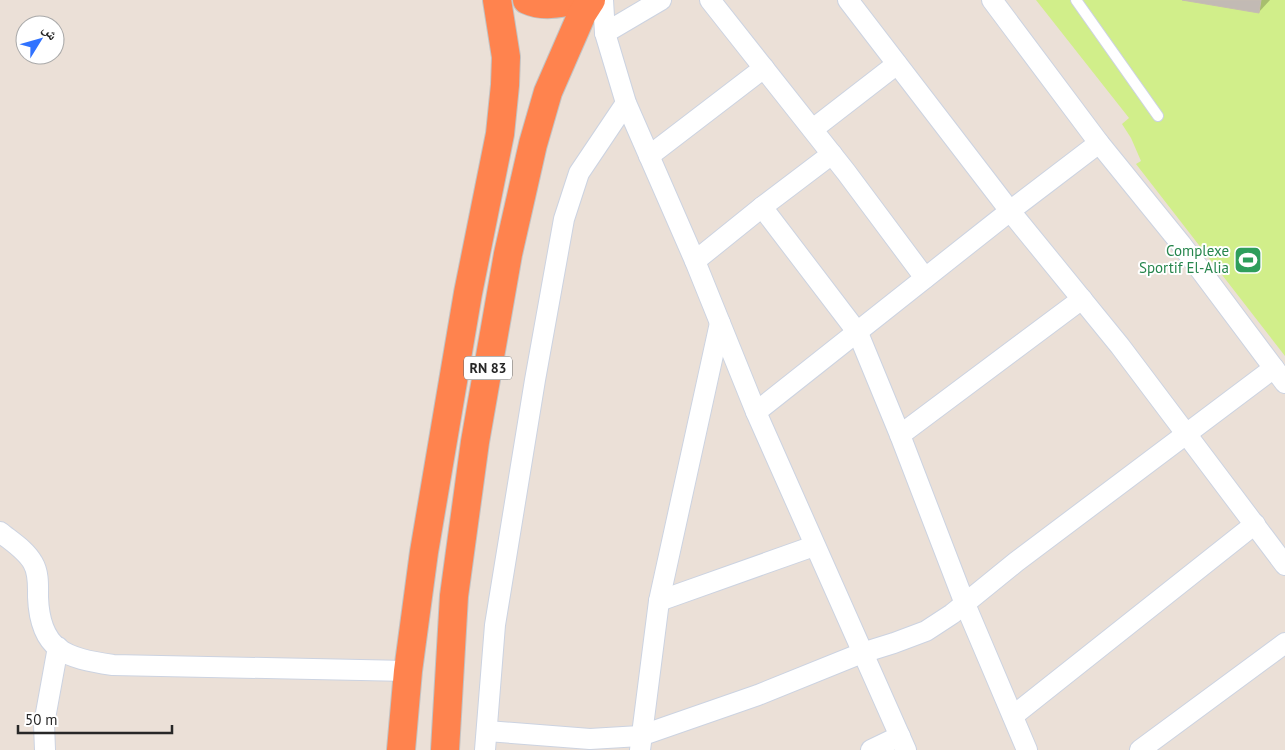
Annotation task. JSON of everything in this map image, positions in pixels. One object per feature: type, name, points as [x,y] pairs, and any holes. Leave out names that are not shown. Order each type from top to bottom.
[{"type":"highway","name":"RN 83","points":[[401,750],[408,671],[424,552],[468,293],[500,134],[506,57],[498,0]]},
{"type":"highway","points":[[526,0],[534,3],[558,4],[574,0]]},
{"type":"highway","name":"RN 83","points":[[445,750],[454,596],[475,442],[508,254],[533,144],[548,92],[582,14],[591,0]]},
{"type":"street","points":[[603,0],[605,33],[626,103],[695,261],[756,412],[903,743],[871,750]]},
{"type":"street","points":[[605,33],[661,0]]},
{"type":"street","points":[[710,0],[832,154],[925,278]]},
{"type":"street","points":[[848,0],[1010,211],[1082,298],[1285,564]]},
{"type":"street","points":[[626,103],[579,173],[564,219],[535,380],[498,606],[486,740],[590,739],[640,743],[862,653],[926,630],[952,614],[1016,562],[1187,434],[1279,376],[1181,244],[1099,143],[992,0]]},
{"type":"street","points":[[813,130],[897,64]]},
{"type":"street","points":[[649,156],[764,68]]},
{"type":"street","points":[[756,412],[1099,143]]},
{"type":"street","points":[[695,261],[832,154]]},
{"type":"street","points":[[762,207],[858,333],[900,435],[965,604],[1028,750]]},
{"type":"street","points":[[900,435],[1082,298]]},
{"type":"street","points":[[640,743],[659,602],[720,323]]},
{"type":"street","points":[[1013,716],[1255,524]]},
{"type":"street","points":[[0,532],[34,563],[38,575],[40,619],[44,631],[53,644],[68,655],[113,665],[408,671]]},
{"type":"street","points":[[659,602],[814,546]]},
{"type":"street","points":[[1140,750],[1285,643]]},
{"type":"street","points":[[45,750],[44,724],[58,647]]},
{"type":"lane","points":[[1076,0],[1158,116]]},
{"type":"green space","name":"Complexe Sportif El-Alia","points":[[1036,0],[1285,0],[1285,356],[1136,164],[1141,161],[1131,138],[1122,124],[1129,118]]},
{"type":"building","points":[[1182,0],[1261,0],[1259,13]]},
{"type":"place","name":"Complexe Sportif El-Alia","points":[[1248,260]]}]
